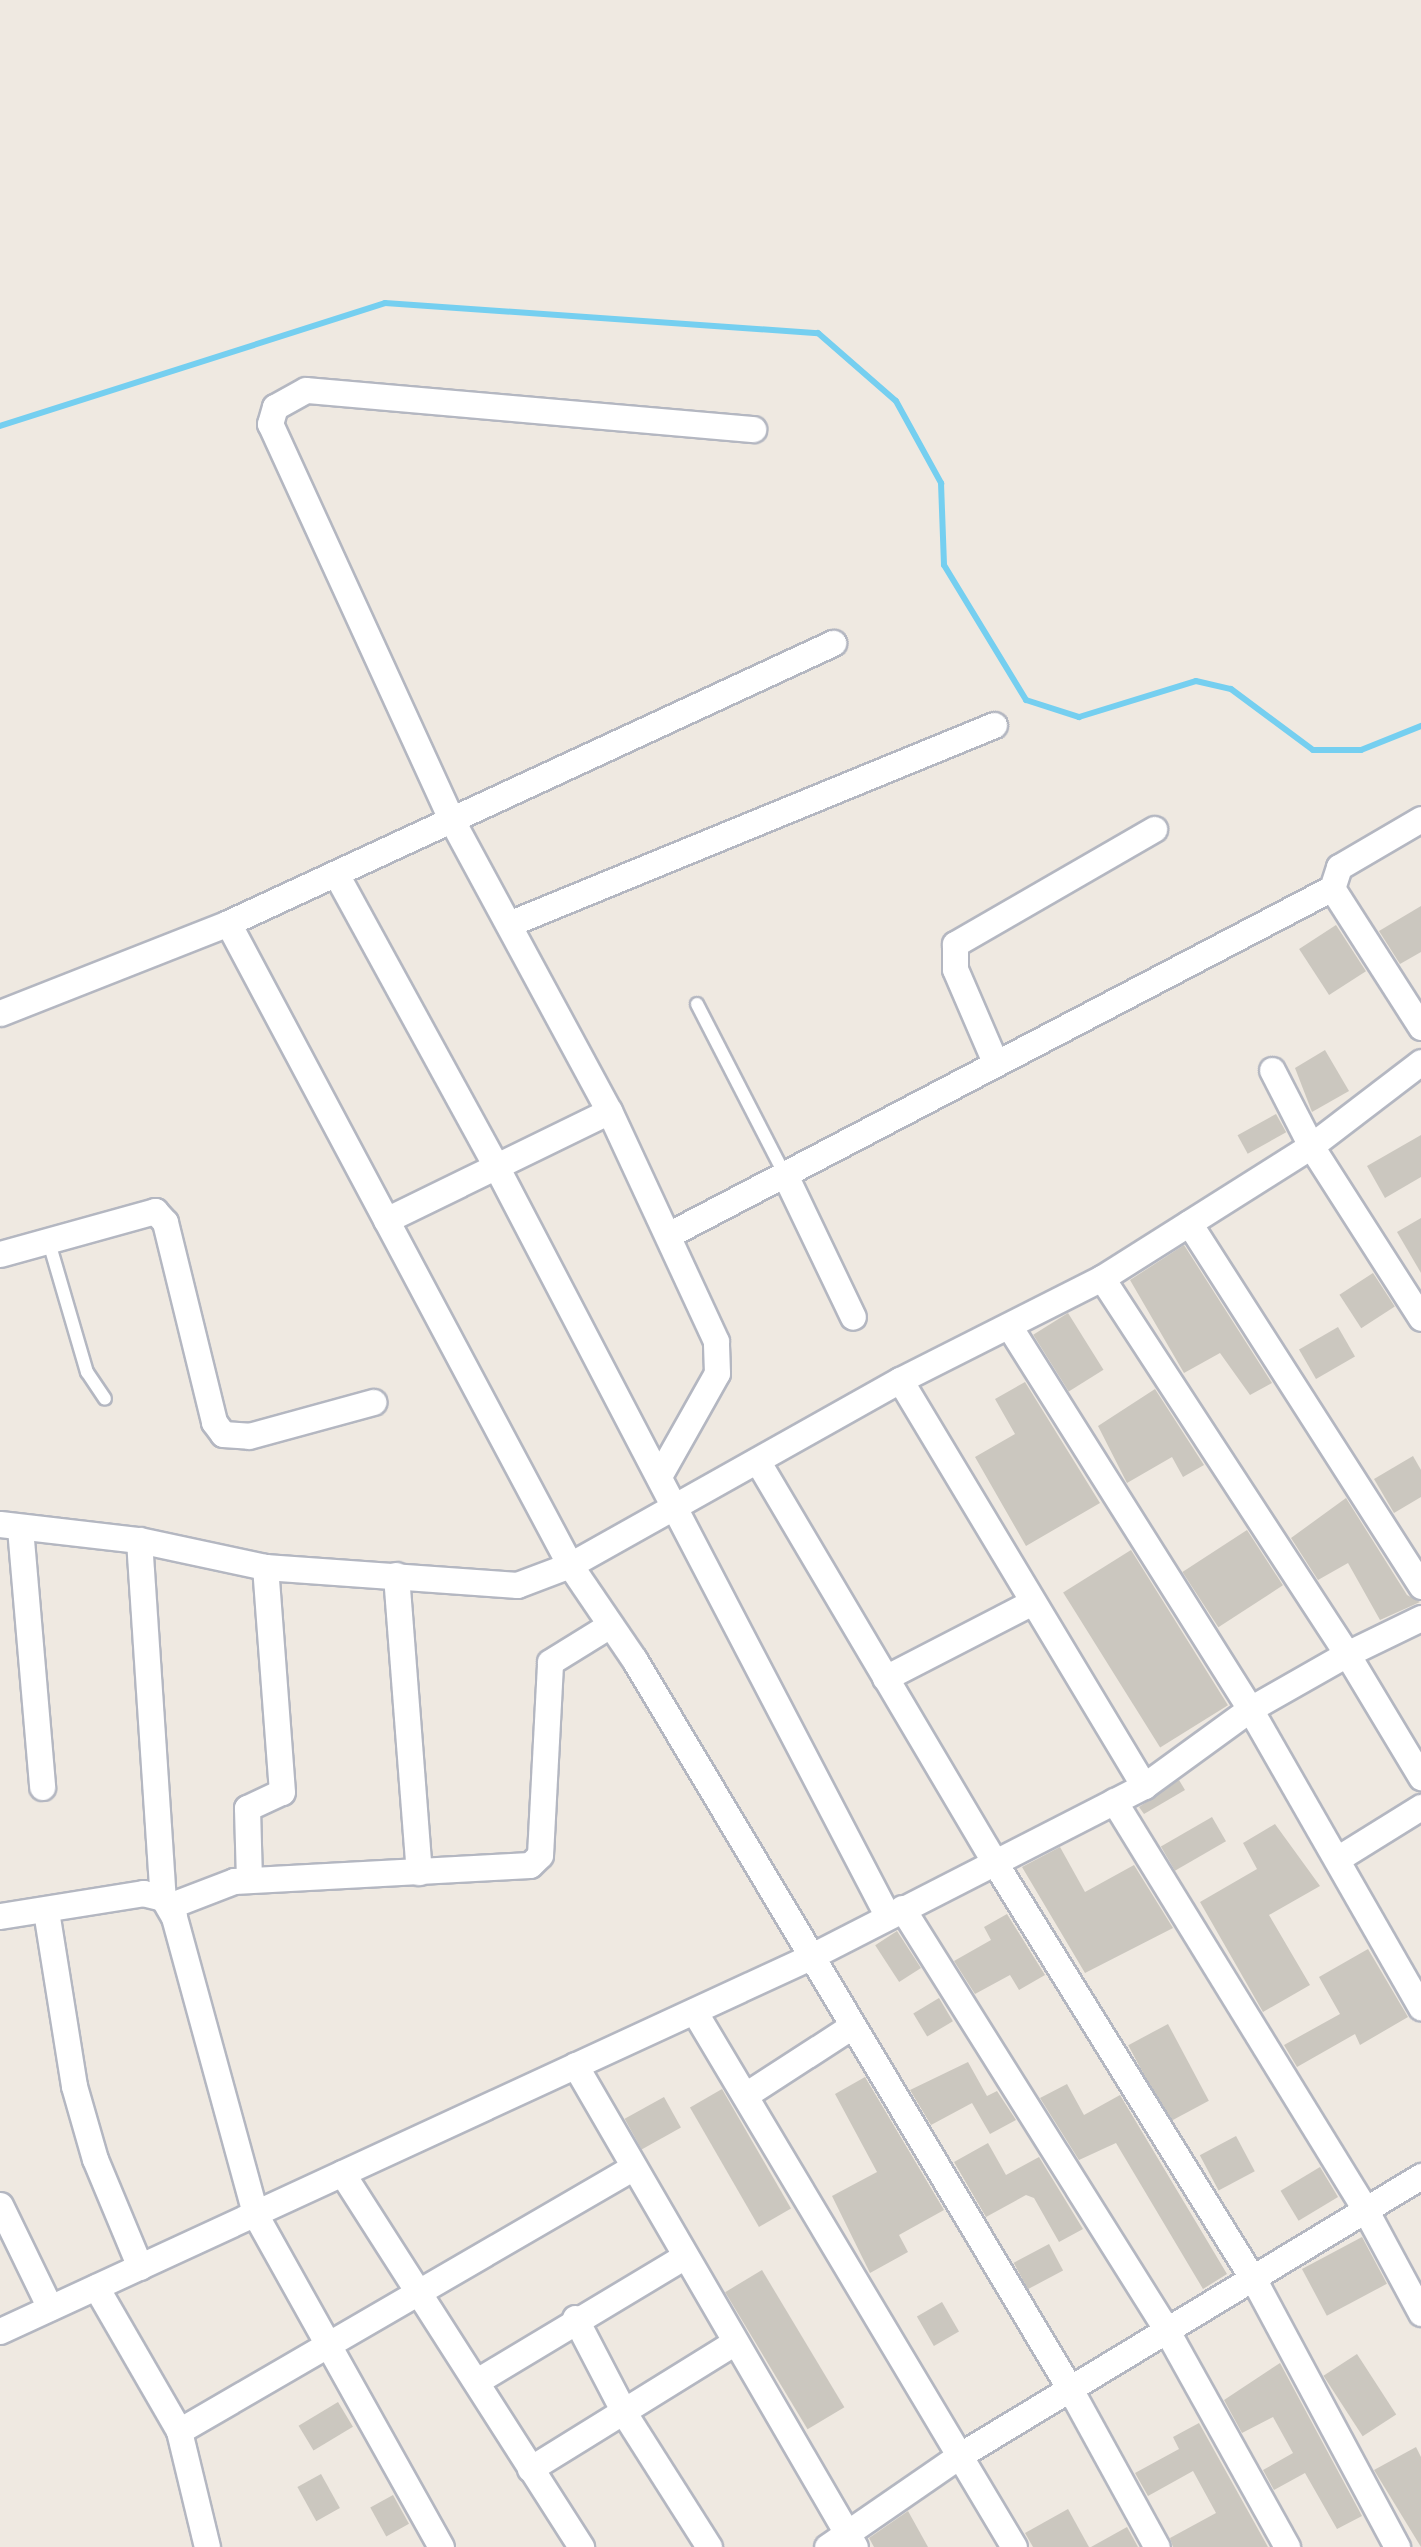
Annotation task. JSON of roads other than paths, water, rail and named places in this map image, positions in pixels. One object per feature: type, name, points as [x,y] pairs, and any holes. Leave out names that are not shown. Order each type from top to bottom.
[{"type":"street","points":[[659,1476],[720,1360],[668,1235],[608,1111],[511,923],[452,821],[273,442],[275,407],[306,390],[753,429]]},
{"type":"street","points":[[0,1013],[228,923],[833,643]]},
{"type":"street","points":[[511,923],[994,725]]},
{"type":"street","points":[[668,1235],[1332,888],[1338,868],[1421,819]]},
{"type":"street","points":[[995,1062],[955,969],[955,944],[1154,830]]},
{"type":"street","points":[[336,874],[497,1168],[659,1476],[699,1562],[894,1912],[1167,2331],[1287,2547]]},
{"type":"street","points":[[1332,888],[1421,1026]]},
{"type":"street","points":[[228,923],[570,1565],[634,1659],[1070,2389],[1157,2547]]},
{"type":"street","points":[[42,1787],[10,1526],[139,1540],[266,1566],[517,1585],[570,1565],[900,1380],[1102,1278],[1310,1146],[1421,1062]]},
{"type":"street","points":[[1272,1070],[1310,1146],[1421,1318]]},
{"type":"street","points":[[386,1220],[608,1111]]},
{"type":"street","points":[[785,1175],[853,1317]]},
{"type":"street","points":[[0,1254],[142,1211],[155,1211],[165,1222],[214,1422],[223,1434],[249,1436],[373,1402]]},
{"type":"street","points":[[1189,1223],[1421,1586]]},
{"type":"street","points":[[1102,1278],[1347,1654],[1421,1778]]},
{"type":"street","points":[[1009,1326],[1250,1709],[1421,2008]]},
{"type":"street","points":[[900,1380],[1144,1786]]},
{"type":"street","points":[[758,1462],[994,1862],[1254,2280],[1397,2547]]},
{"type":"street","points":[[139,1540],[166,1902],[255,2214],[441,2547]]},
{"type":"street","points":[[241,1880],[247,1808],[282,1792],[266,1566]]},
{"type":"street","points":[[396,1575],[418,1872]]},
{"type":"street","points":[[885,1678],[1032,1602]]},
{"type":"street","points":[[0,2331],[810,1957],[1144,1786],[1250,1709],[1421,1618]]},
{"type":"street","points":[[0,1916],[46,1912],[143,1893],[166,1902],[241,1880],[521,1868],[536,1862],[550,1662],[613,1629]]},
{"type":"street","points":[[1114,1802],[1366,2211],[1421,2313]]},
{"type":"street","points":[[1337,1859],[1421,1807]]},
{"type":"street","points":[[46,1912],[74,2086],[95,2159],[140,2267]]},
{"type":"street","points":[[677,2019],[747,2094],[1014,2547]]},
{"type":"street","points":[[747,2094],[852,2026]]},
{"type":"street","points":[[575,2065],[843,2543],[962,2454],[1421,2176]]},
{"type":"street","points":[[179,2431],[328,2348],[632,2168]]},
{"type":"street","points":[[342,2173],[478,2381],[580,2547]]},
{"type":"street","points":[[0,2205],[50,2308]]},
{"type":"street","points":[[478,2381],[575,2318],[682,2257]]},
{"type":"street","points":[[96,2287],[179,2431],[198,2488],[207,2547]]},
{"type":"street","points":[[575,2318],[624,2411],[709,2547]]},
{"type":"street","points":[[530,2469],[732,2342]]},
{"type":"lane","points":[[697,1004],[785,1175]]},
{"type":"lane","points":[[48,1239],[87,1372],[105,1399]]},
{"type":"waterway","points":[[0,426],[385,303],[818,333],[896,401],[941,483],[944,565],[1026,700],[1079,717],[1196,681],[1231,689],[1313,750],[1361,750],[1421,726]]}]
